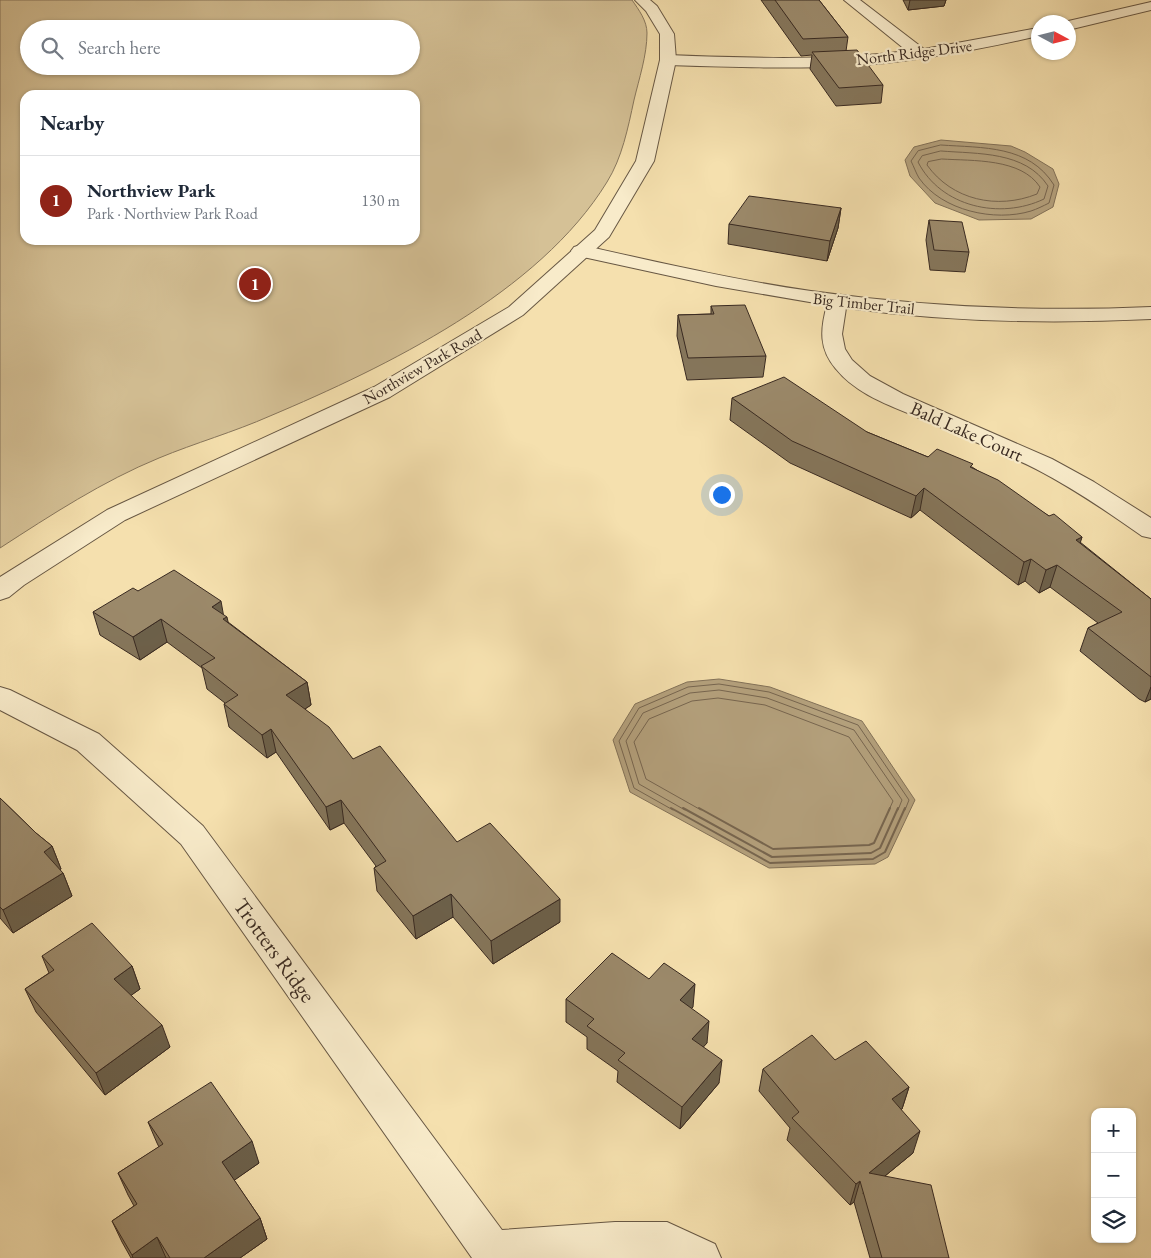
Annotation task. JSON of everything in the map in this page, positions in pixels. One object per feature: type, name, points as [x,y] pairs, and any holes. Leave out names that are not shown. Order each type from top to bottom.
[{"type":"street","name":"Northview Park Road","points":[[0,591],[15,579],[116,515],[382,392],[516,311],[602,233],[644,161],[668,60],[667,34],[652,9],[642,0]]},
{"type":"street","points":[[850,0],[921,54]]},
{"type":"street","points":[[1076,24],[1151,6]]},
{"type":"street","name":"North Ridge Drive","points":[[668,60],[793,63],[853,60],[921,54],[1031,33]]},
{"type":"street","name":"Big Timber Trail","points":[[580,251],[727,283],[838,300],[935,310],[1023,315],[1151,313]]},
{"type":"street","name":"Bald Lake Court","points":[[838,300],[830,333],[833,343],[842,363],[865,383],[895,399],[1043,464],[1072,479],[1151,530]]},
{"type":"street","name":"Trotters Ridge","points":[[0,697],[88,742],[192,835],[494,1254]]},
{"type":"street","points":[[494,1254],[615,1242],[667,1242],[702,1258]]},
{"type":"shaded area","points":[[0,0],[632,0],[646,24],[647,41],[621,153],[607,182],[578,222],[542,258],[501,292],[410,350],[270,416],[138,467],[38,523],[0,548]]},
{"type":"water","points":[[941,140],[1011,146],[1025,152],[1053,169],[1059,184],[1053,207],[1031,219],[979,220],[935,203],[910,176],[905,160],[914,147]]},
{"type":"water","points":[[719,679],[770,687],[862,721],[915,800],[888,857],[875,864],[769,868],[630,792],[613,740],[635,704],[687,682]]},
{"type":"building","points":[[775,0],[819,0],[848,37],[803,39]]},
{"type":"building","points":[[857,50],[883,85],[839,88],[812,52]]},
{"type":"building","points":[[749,196],[841,208],[830,241],[729,224]]},
{"type":"building","points":[[929,220],[962,222],[969,252],[934,250]]},
{"type":"building","points":[[745,305],[766,356],[688,358],[678,315],[714,314],[711,306]]},
{"type":"building","points":[[784,377],[867,432],[928,457],[937,449],[973,464],[970,467],[998,480],[1049,516],[1054,514],[1082,537],[1076,540],[1151,599],[1151,677],[1088,628],[1122,612],[1057,565],[1046,570],[1031,559],[1024,562],[924,488],[916,496],[792,441],[732,398]]},
{"type":"building","points":[[174,570],[221,601],[212,607],[227,617],[223,619],[307,682],[286,695],[329,727],[353,759],[380,746],[457,842],[490,823],[560,899],[491,941],[451,894],[413,916],[374,868],[386,861],[341,800],[326,807],[271,729],[262,735],[224,704],[238,695],[201,666],[215,658],[161,619],[133,637],[93,612],[133,588],[138,591]]},
{"type":"building","points":[[0,798],[52,846],[44,852],[63,873],[3,910],[0,907]]},
{"type":"building","points":[[92,923],[132,966],[114,979],[162,1025],[96,1073],[25,989],[54,970],[42,956]]},
{"type":"building","points":[[612,953],[649,979],[664,963],[695,984],[680,1000],[709,1021],[692,1039],[722,1060],[682,1107],[618,1060],[625,1053],[587,1026],[594,1019],[566,999]]},
{"type":"building","points":[[812,1035],[835,1060],[866,1041],[909,1087],[892,1099],[920,1131],[869,1173],[931,1185],[949,1258],[882,1258],[860,1181],[856,1184],[792,1118],[799,1112],[763,1069]]},
{"type":"building","points":[[211,1082],[252,1141],[222,1162],[260,1218],[204,1258],[170,1258],[157,1237],[132,1255],[112,1221],[137,1204],[118,1173],[163,1144],[148,1122]]},
{"type":"place","name":"Northview Park","points":[[255,284]]}]
